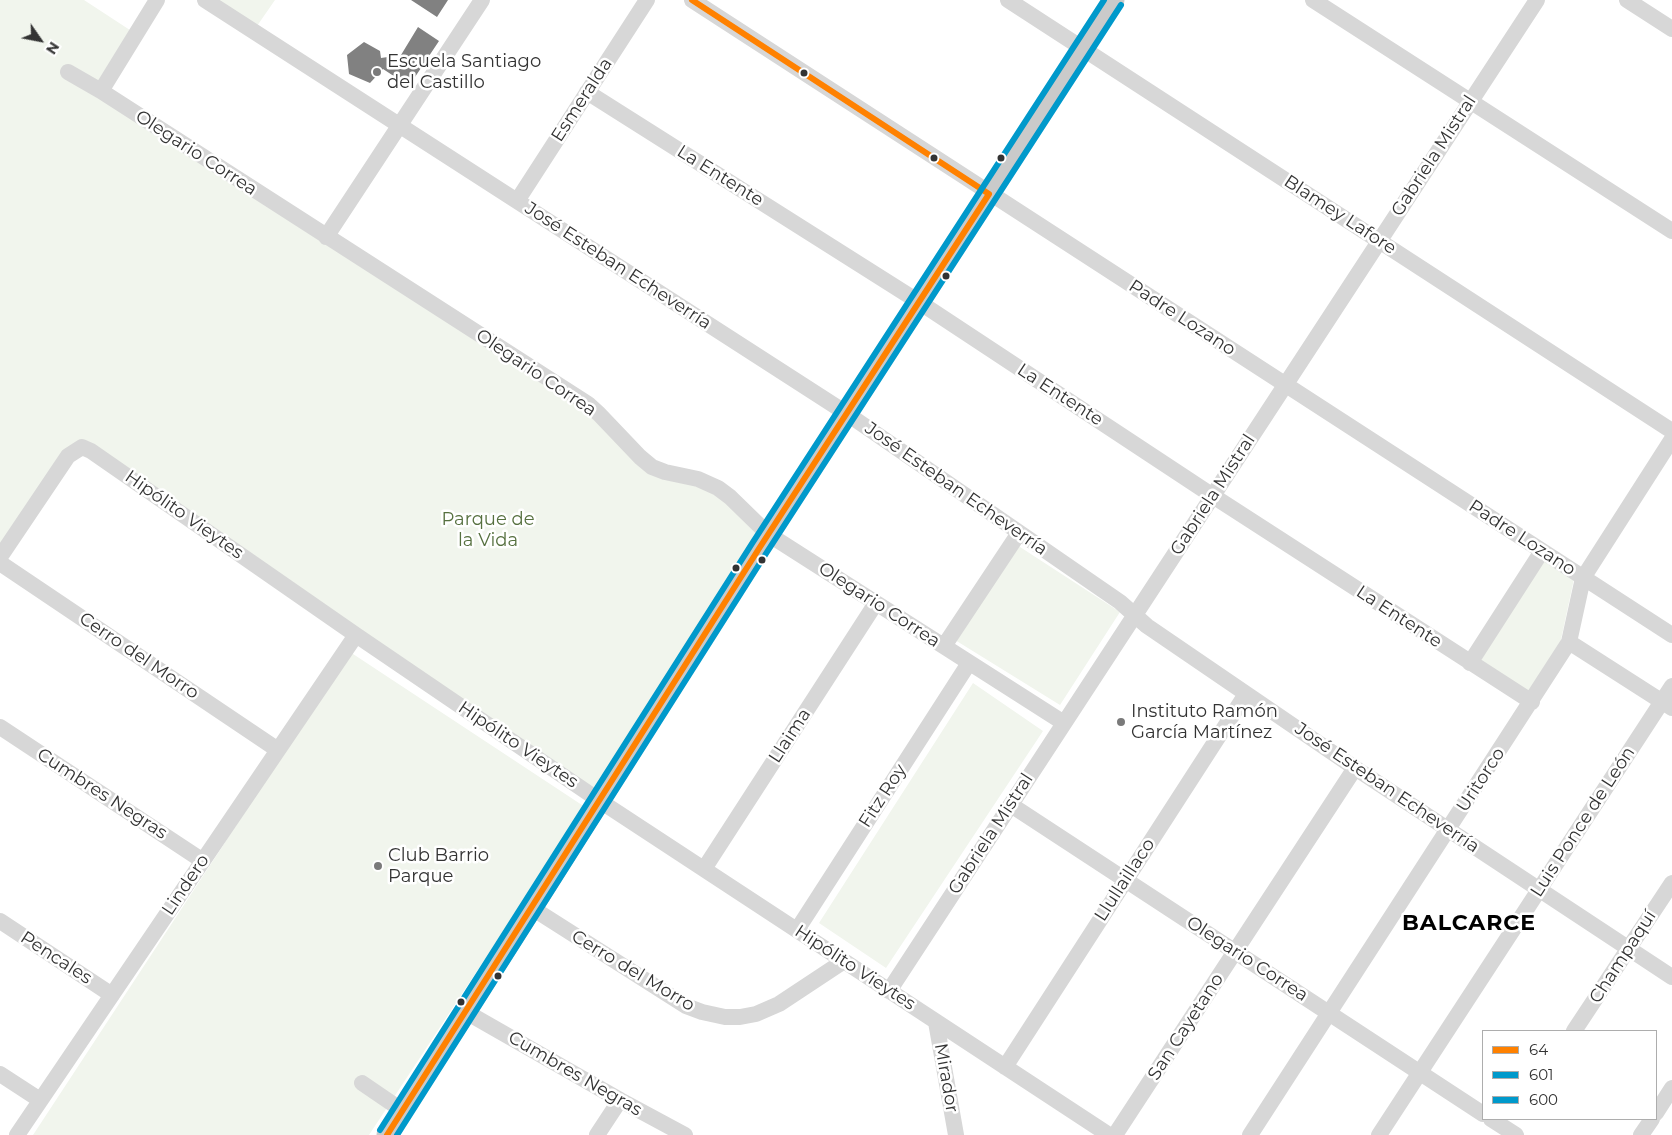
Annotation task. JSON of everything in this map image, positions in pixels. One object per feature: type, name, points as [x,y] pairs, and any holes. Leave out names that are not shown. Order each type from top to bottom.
[{"type":"main road","points":[[387,1135],[768,534],[1114,0]]},
{"type":"street","points":[[101,91],[157,0]]},
{"type":"street","name":"José Esteban Echeverría","points":[[205,0],[846,413],[1120,602],[1147,626],[1246,694],[1672,977]]},
{"type":"street","points":[[326,237],[482,0]]},
{"type":"street","name":"Esmeralda","points":[[517,201],[646,0]]},
{"type":"street","name":"Padre Lozano","points":[[692,0],[1672,635]]},
{"type":"street","name":"Blamey Lafore","points":[[1008,0],[1672,430]]},
{"type":"street","points":[[1313,0],[1672,232]]},
{"type":"street","name":"Gabriela Mistral","points":[[889,991],[1537,0]]},
{"type":"street","points":[[1627,0],[1672,29]]},
{"type":"street","name":"Olegario Correa","points":[[68,72],[101,91],[588,404],[640,457],[652,466],[665,472],[698,479],[718,488],[730,497],[768,534],[1064,724]]},
{"type":"street","name":"La Entente","points":[[587,92],[919,302],[1213,496],[1532,702]]},
{"type":"street","name":"Uritorco","points":[[1250,1135],[1570,642],[1583,578],[1672,439]]},
{"type":"street","name":"Hipólito Vieytes","points":[[0,557],[68,456],[82,447],[91,451],[356,635],[600,800],[1108,1135]]},
{"type":"street","points":[[944,646],[1019,532]]},
{"type":"street","points":[[1470,663],[1542,551]]},
{"type":"street","name":"Cerro del Morro","points":[[0,563],[278,750]]},
{"type":"street","name":"Llaima","points":[[704,869],[876,603]]},
{"type":"street","name":"Lindero","points":[[17,1135],[356,635]]},
{"type":"street","points":[[1570,642],[1667,705]]},
{"type":"street","name":"Fitz Roy","points":[[797,930],[969,663]]},
{"type":"street","name":"Luis Ponce de León","points":[[1379,1135],[1539,889],[1667,705],[1672,686]]},
{"type":"street","name":"Llullaillaco","points":[[1005,1067],[1246,694]]},
{"type":"street","name":"Cumbres Negras","points":[[0,727],[203,860]]},
{"type":"street","name":"San Cayetano","points":[[1116,1135],[1355,768]]},
{"type":"street","name":"Olegario Correa","points":[[1011,805],[1482,1113]]},
{"type":"street","name":"Champaquí","points":[[1575,1030],[1672,883]]},
{"type":"street","name":"Cerro del Morro","points":[[532,908],[686,1006],[725,1017],[756,1014],[779,1004],[844,961]]},
{"type":"street","name":"Pencales","points":[[0,921],[112,995]]},
{"type":"street","name":"Cumbres Negras","points":[[466,1012],[685,1135]]},
{"type":"street","name":"Mirador","points":[[936,1022],[956,1135]]},
{"type":"street","points":[[0,1074],[40,1100]]},
{"type":"street","points":[[362,1083],[403,1111]]},
{"type":"street","points":[[1657,1111],[1672,1088]]},
{"type":"street","points":[[597,1135],[620,1100]]},
{"type":"street","points":[[1493,1120],[1512,1130]]},
{"type":"street","points":[[1641,1135],[1651,1120]]},
{"type":"green space","name":"Parque de la Vida","points":[[0,0],[84,0],[136,34],[101,91],[588,404],[640,457],[698,479],[768,534],[600,801],[81,447],[0,557]]},
{"type":"green space","points":[[219,0],[275,0],[257,26]]},
{"type":"green space","points":[[1017,545],[1120,612],[1060,705],[955,640]]},
{"type":"green space","points":[[1543,560],[1574,579],[1560,644],[1529,694],[1478,662]]},
{"type":"green space","name":"Club Barrio Parque","points":[[350,652],[585,807],[369,1135],[33,1135]]},
{"type":"green space","points":[[973,683],[1043,731],[886,968],[819,923]]},
{"type":"building","points":[[411,0],[448,0],[437,17]]},
{"type":"building","points":[[418,27],[439,41],[409,86],[383,69],[370,83],[349,74],[347,55],[364,42],[380,51],[381,58],[401,55]]},
{"type":"transit line","name":"64","points":[[692,0],[989,194]]},
{"type":"transit line","name":"600","points":[[380,1130],[753,542],[1104,0]]},
{"type":"transit line","name":"601","points":[[397,1135],[767,552],[1121,5]]},
{"type":"transit line","name":"64","points":[[387,1135],[760,547],[989,194]]},
{"type":"place","name":"Escuela Santiago del Castillo","points":[[377,72]]},
{"type":"place","name":"Instituto Ramón García Martínez","points":[[1121,722]]},
{"type":"place","name":"Club Barrio Parque","points":[[378,866]]},
{"type":"district","name":"BALCARCE","points":[[1469,924]]}]
